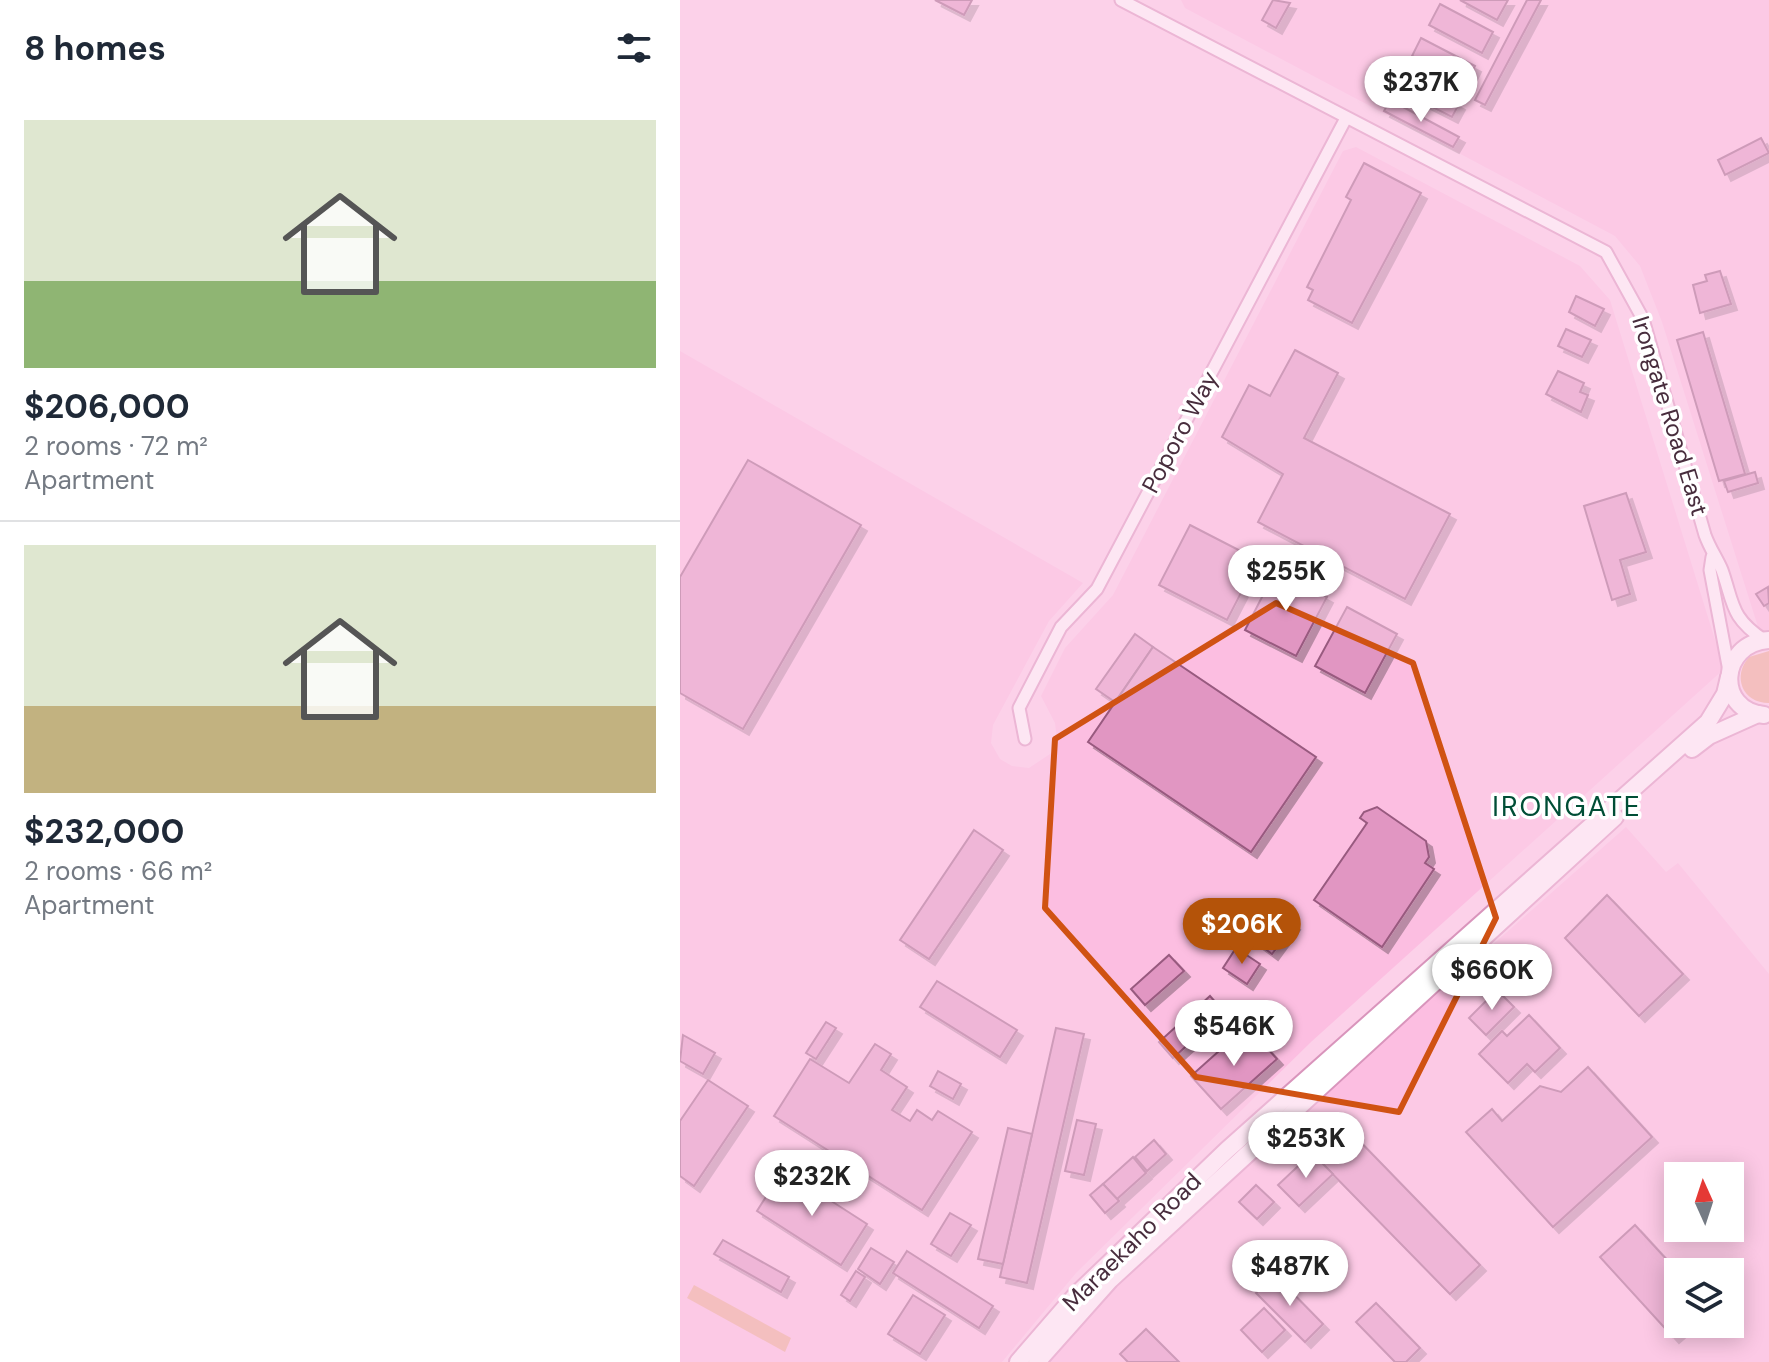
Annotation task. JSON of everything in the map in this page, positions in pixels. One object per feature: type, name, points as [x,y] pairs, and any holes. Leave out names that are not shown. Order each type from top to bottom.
[{"type":"main road","points":[[1037,1362],[1110,1280],[1708,722],[1725,694],[1737,653],[1747,645],[1766,640]]},
{"type":"main road","points":[[1729,674],[1737,701],[1764,715]]},
{"type":"main road","points":[[1649,779],[1709,736],[1764,715]]},
{"type":"main road","name":"Maraekaho Road","points":[[1018,1362],[1076,1295],[1227,1150],[1649,779]]},
{"type":"street","name":"Irongate Road East","points":[[1121,0],[1144,5],[1345,120],[1606,252],[1643,319],[1712,557]]},
{"type":"street","name":"Poporo Way","points":[[1025,739],[1019,708],[1061,627],[1097,589],[1345,120]]},
{"type":"street","points":[[1712,557],[1721,566],[1732,608],[1766,640]]},
{"type":"street","points":[[1712,557],[1710,570],[1729,674]]},
{"type":"highlighted area","points":[[1276,603],[1413,663],[1496,918],[1399,1112],[1196,1077],[1045,908],[1055,739]]},
{"type":"shaded area","points":[[1181,0],[1769,0],[1769,632],[1759,630],[1662,322],[1640,266],[1615,236],[1185,8]]},
{"type":"shaded area","points":[[1356,147],[1580,266],[1610,300],[1724,669],[1311,1042],[1076,1273],[1002,1362],[680,1362],[680,351],[1083,583],[1049,621],[993,725],[991,743],[1000,759],[1012,766],[1029,768],[1053,752],[1057,740],[1055,723],[1041,696],[1065,648],[1113,595],[1343,151]]},
{"type":"shaded area","points":[[1769,651],[1769,703],[1760,702],[1746,693],[1742,687],[1741,672],[1749,657]]},
{"type":"shaded area","points":[[1626,827],[1666,872],[1678,863],[1769,974],[1769,1362],[1043,1362],[1098,1293]]},
{"type":"shaded area","points":[[694,1285],[791,1338],[785,1352],[687,1298]]},
{"type":"building","points":[[935,0],[972,0],[964,15]]},
{"type":"building","points":[[1273,0],[1290,3],[1276,28],[1262,20]]},
{"type":"building","points":[[1460,0],[1508,0],[1497,20]]},
{"type":"building","points":[[1527,0],[1541,0],[1485,105],[1475,100]]},
{"type":"building","points":[[1440,4],[1493,32],[1482,53],[1429,25]]},
{"type":"building","points":[[1421,38],[1475,66],[1466,84],[1412,56]]},
{"type":"building","points":[[1402,74],[1459,104],[1452,117],[1395,88]]},
{"type":"building","points":[[1390,100],[1459,137],[1453,147],[1384,111]]},
{"type":"building","points":[[1761,138],[1769,153],[1725,175],[1718,160]]},
{"type":"building","points":[[1364,163],[1421,193],[1352,323],[1308,300],[1313,290],[1307,287],[1351,200],[1346,197]]},
{"type":"building","points":[[1720,271],[1731,304],[1700,313],[1693,285],[1707,281],[1705,275]]},
{"type":"building","points":[[1576,296],[1604,309],[1595,326],[1569,312]]},
{"type":"building","points":[[1566,329],[1591,340],[1582,357],[1558,346]]},
{"type":"building","points":[[1703,332],[1745,474],[1719,481],[1677,340]]},
{"type":"building","points":[[1295,350],[1338,373],[1304,438],[1450,514],[1405,599],[1258,522],[1283,474],[1222,437],[1249,385],[1270,396]]},
{"type":"building","points":[[1558,371],[1584,383],[1580,392],[1588,395],[1581,412],[1546,394]]},
{"type":"building","points":[[748,460],[861,525],[743,729],[680,693],[680,577]]},
{"type":"building","points":[[1755,472],[1758,483],[1728,492],[1724,481]]},
{"type":"building","points":[[1626,493],[1646,552],[1620,560],[1630,594],[1612,600],[1584,506]]},
{"type":"building","points":[[1190,525],[1258,560],[1227,620],[1159,585]]},
{"type":"building","points":[[1276,570],[1327,597],[1296,656],[1245,630]]},
{"type":"building","points":[[1768,587],[1769,603],[1764,606],[1756,594]]},
{"type":"building","points":[[1347,607],[1397,634],[1365,693],[1315,666]]},
{"type":"building","points":[[1135,634],[1153,647],[1115,702],[1096,689]]},
{"type":"building","points":[[1153,647],[1316,757],[1251,852],[1088,742]]},
{"type":"building","points":[[1377,807],[1426,841],[1429,857],[1425,863],[1434,869],[1382,947],[1314,900],[1367,823],[1360,818],[1364,812]]},
{"type":"building","points":[[974,830],[1003,850],[929,959],[900,940]]},
{"type":"building","points":[[1607,895],[1683,974],[1639,1016],[1565,938]]},
{"type":"building","points":[[1274,910],[1294,924],[1272,954],[1253,940]]},
{"type":"building","points":[[1236,948],[1260,964],[1247,984],[1223,968]]},
{"type":"building","points":[[1169,955],[1184,971],[1145,1005],[1131,989]]},
{"type":"building","points":[[937,981],[1017,1030],[1000,1057],[920,1007]]},
{"type":"building","points":[[1497,990],[1514,1007],[1486,1035],[1469,1018]]},
{"type":"building","points":[[1210,996],[1224,1012],[1173,1058],[1159,1042]]},
{"type":"building","points":[[1529,1015],[1560,1048],[1535,1072],[1527,1064],[1508,1083],[1479,1054],[1502,1031],[1507,1036]]},
{"type":"building","points":[[826,1022],[836,1028],[816,1059],[806,1053]]},
{"type":"building","points":[[1247,1026],[1277,1059],[1221,1109],[1191,1076]]},
{"type":"building","points":[[1056,1028],[1084,1034],[1027,1283],[1000,1277]]},
{"type":"building","points":[[683,1035],[715,1053],[703,1074],[680,1061]]},
{"type":"building","points":[[875,1044],[891,1054],[881,1070],[907,1087],[892,1110],[910,1121],[917,1110],[932,1120],[938,1111],[972,1132],[922,1210],[774,1116],[810,1059],[849,1083]]},
{"type":"building","points":[[1588,1067],[1652,1137],[1553,1227],[1466,1132],[1492,1109],[1502,1121],[1540,1086],[1561,1092]]},
{"type":"building","points":[[938,1071],[961,1084],[953,1099],[930,1086]]},
{"type":"building","points":[[708,1080],[748,1106],[694,1186],[680,1176],[680,1121]]},
{"type":"building","points":[[1077,1120],[1096,1124],[1084,1175],[1065,1171]]},
{"type":"building","points":[[1342,1123],[1480,1265],[1450,1294],[1312,1153]]},
{"type":"building","points":[[1008,1128],[1032,1134],[1003,1264],[978,1259]]},
{"type":"building","points":[[1154,1140],[1166,1154],[1147,1171],[1135,1157]]},
{"type":"building","points":[[1312,1153],[1333,1174],[1299,1206],[1278,1185]]},
{"type":"building","points":[[1133,1157],[1146,1173],[1117,1199],[1103,1184]]},
{"type":"building","points":[[783,1170],[867,1224],[841,1265],[757,1211]]},
{"type":"building","points":[[1103,1184],[1119,1201],[1105,1213],[1090,1195]]},
{"type":"building","points":[[1256,1185],[1274,1202],[1257,1219],[1239,1202]]},
{"type":"building","points":[[950,1213],[971,1225],[951,1256],[931,1244]]},
{"type":"building","points":[[1635,1225],[1665,1258],[1664,1327],[1600,1257]]},
{"type":"building","points":[[723,1240],[789,1277],[781,1292],[714,1254]]},
{"type":"building","points":[[871,1248],[894,1262],[880,1284],[858,1269]]},
{"type":"building","points":[[907,1251],[993,1306],[979,1328],[893,1273]]},
{"type":"building","points":[[856,1271],[865,1277],[850,1301],[841,1295]]},
{"type":"building","points":[[1275,1275],[1323,1324],[1305,1342],[1256,1293]]},
{"type":"building","points":[[913,1295],[945,1315],[920,1354],[888,1334]]},
{"type":"building","points":[[1376,1303],[1420,1348],[1406,1362],[1395,1362],[1356,1322]]},
{"type":"building","points":[[1264,1308],[1285,1330],[1262,1352],[1241,1330]]},
{"type":"building","points":[[1146,1329],[1179,1362],[1128,1362],[1120,1354]]},
{"type":"district","name":"IRONGATE","points":[[1567,806]]}]
